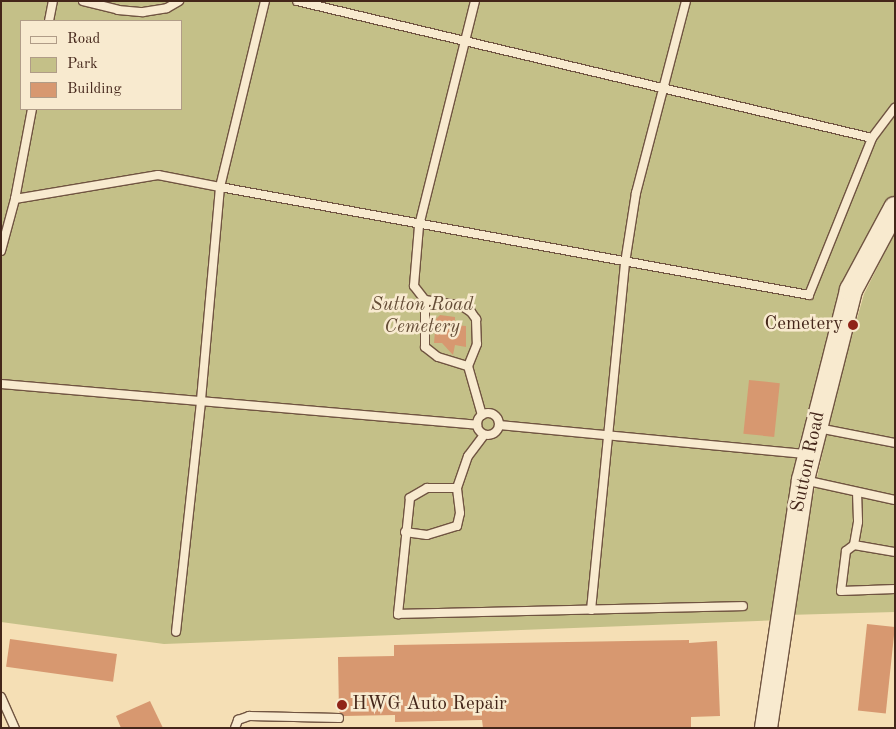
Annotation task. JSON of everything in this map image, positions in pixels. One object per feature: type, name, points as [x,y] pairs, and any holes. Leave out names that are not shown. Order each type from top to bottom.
[{"type":"street","name":"Sutton Road","points":[[766,728],[803,480],[851,290],[895,208]]},
{"type":"lane","points":[[49,20],[53,1]]},
{"type":"lane","points":[[83,1],[118,10],[143,12],[167,8],[179,1]]},
{"type":"lane","points":[[176,632],[202,402],[220,187],[265,1]]},
{"type":"lane","points":[[297,1],[872,138]]},
{"type":"lane","points":[[468,366],[438,357],[425,346],[425,300],[414,286],[419,226],[475,1]]},
{"type":"lane","points":[[591,610],[625,263],[636,193],[686,1]]},
{"type":"lane","points":[[15,198],[158,175],[419,226],[809,295],[872,138],[895,108]]},
{"type":"lane","points":[[1,251],[15,198],[32,110]]},
{"type":"lane","points":[[425,300],[462,306],[471,312],[476,320],[477,344],[468,366],[482,415],[477,426]]},
{"type":"lane","points":[[1,384],[477,426],[484,434]]},
{"type":"lane","points":[[482,415],[494,415],[499,425]]},
{"type":"lane","points":[[499,425],[810,454]]},
{"type":"lane","points":[[405,532],[427,535],[457,526],[460,513],[457,488],[468,456],[484,434],[495,432],[499,425]]},
{"type":"lane","points":[[816,428],[895,443]]},
{"type":"lane","points":[[803,480],[895,500]]},
{"type":"lane","points":[[457,488],[427,488],[410,498],[398,614],[744,606]]},
{"type":"lane","points":[[857,492],[858,522],[854,545],[846,551],[841,591],[895,589]]},
{"type":"lane","points":[[854,545],[895,552]]},
{"type":"lane","points":[[1,696],[15,728]]},
{"type":"lane","points":[[235,728],[238,720],[250,716],[339,718]]},
{"type":"green space","name":"Sutton Road Cemetery","points":[[1,1],[895,1],[895,208],[851,290],[781,620],[164,644],[1,622]]},
{"type":"green space","points":[[895,232],[895,612],[787,615],[835,396],[864,294]]},
{"type":"building","points":[[440,315],[455,317],[455,325],[466,326],[466,347],[455,345],[453,355],[442,343],[434,343],[436,319]]},
{"type":"building","points":[[749,380],[780,383],[774,437],[743,434]]},
{"type":"building","points":[[867,624],[895,627],[886,713],[858,711]]},
{"type":"building","points":[[10,639],[117,654],[113,682],[6,667]]},
{"type":"building","points":[[689,640],[689,643],[717,641],[720,716],[691,717],[691,728],[483,728],[482,720],[395,722],[395,715],[344,716],[339,712],[338,657],[394,656],[394,645]]},
{"type":"building","points":[[150,701],[163,728],[121,728],[116,716]]},
{"type":"place","name":"Cemetery","points":[[853,325]]},
{"type":"place","name":"HWG Auto Repair","points":[[342,705]]}]
